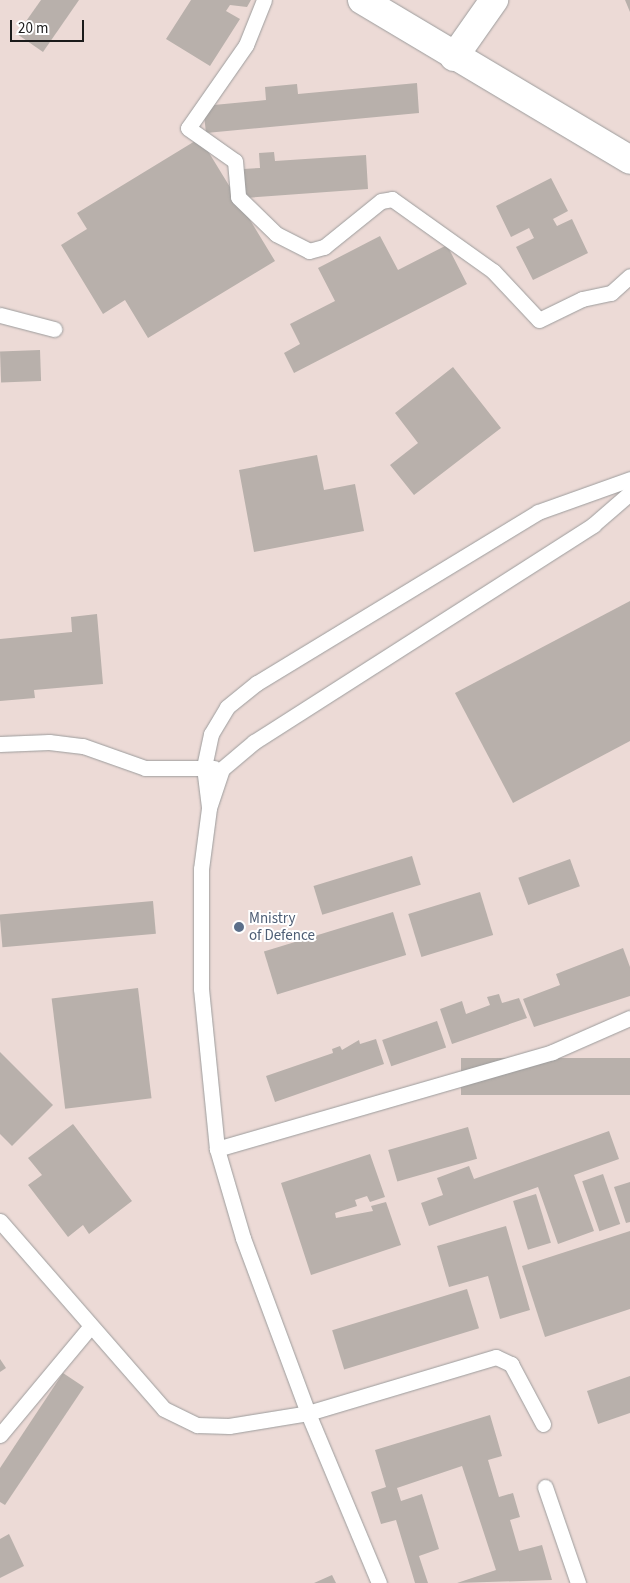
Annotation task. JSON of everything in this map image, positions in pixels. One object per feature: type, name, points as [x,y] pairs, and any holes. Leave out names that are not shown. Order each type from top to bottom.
[{"type":"street","points":[[362,0],[454,57],[630,160]]},
{"type":"street","points":[[454,57],[494,0]]},
{"type":"lane","points":[[264,0],[246,45],[188,128],[235,160],[238,197],[276,234],[309,251],[324,247],[381,201],[392,199],[493,271],[539,320],[582,299],[611,293],[630,276]]},
{"type":"lane","points":[[0,316],[54,329]]},
{"type":"lane","points":[[209,808],[204,768],[211,734],[227,707],[258,682],[538,512],[630,478]]},
{"type":"lane","points":[[379,1583],[308,1413],[243,1238],[217,1148],[201,989],[202,868],[209,808],[222,769],[283,723],[593,525],[630,493]]},
{"type":"lane","points":[[0,744],[49,742],[83,746],[145,768],[222,769]]},
{"type":"lane","points":[[217,1148],[552,1052],[630,1018]]},
{"type":"lane","points":[[0,1221],[90,1328],[164,1409],[197,1425],[229,1426],[308,1413],[496,1357],[515,1370],[543,1424]]},
{"type":"lane","points":[[0,1435],[90,1328]]},
{"type":"lane","points":[[546,1487],[578,1583]]},
{"type":"shaded area","points":[[0,0],[630,0],[630,1583],[0,1583]]},
{"type":"building","points":[[41,0],[79,0],[43,52],[17,34]]},
{"type":"building","points":[[191,0],[251,0],[247,7],[230,5],[226,11],[240,19],[210,66],[166,39]]},
{"type":"building","points":[[625,0],[630,0],[630,12]]},
{"type":"building","points":[[417,83],[419,113],[206,133],[203,106],[266,100],[265,87],[297,84],[298,94]]},
{"type":"building","points":[[200,138],[275,261],[148,338],[125,300],[103,314],[61,245],[87,229],[77,213]]},
{"type":"building","points":[[274,152],[275,161],[366,155],[368,189],[245,198],[243,169],[260,168],[259,153]]},
{"type":"building","points":[[551,178],[568,211],[553,219],[557,226],[572,219],[588,253],[533,280],[516,247],[534,238],[529,228],[511,237],[496,206]]},
{"type":"building","points":[[380,236],[398,270],[447,245],[467,284],[294,373],[284,353],[300,344],[290,324],[335,301],[318,268]]},
{"type":"building","points":[[40,350],[41,381],[1,382],[0,351]]},
{"type":"building","points":[[453,367],[501,428],[414,495],[390,465],[418,443],[395,413]]},
{"type":"building","points":[[317,455],[324,490],[355,484],[364,531],[254,552],[239,470]]},
{"type":"building","points":[[630,601],[630,741],[513,803],[455,693]]},
{"type":"building","points":[[97,614],[103,684],[34,690],[35,698],[0,701],[0,639],[72,632],[71,617]]},
{"type":"building","points":[[412,856],[421,885],[322,915],[314,886]]},
{"type":"building","points":[[570,859],[580,886],[528,905],[518,878]]},
{"type":"building","points":[[480,892],[493,935],[421,957],[408,914]]},
{"type":"building","points":[[153,901],[156,934],[2,947],[0,914]]},
{"type":"building","points":[[393,912],[406,955],[277,995],[264,951]]},
{"type":"building","points":[[623,948],[630,967],[630,996],[534,1027],[523,999],[560,985],[556,974]]},
{"type":"building","points":[[138,988],[152,1098],[65,1109],[52,999]]},
{"type":"building","points":[[499,994],[502,1003],[519,998],[527,1018],[452,1044],[440,1009],[462,1001],[466,1014],[490,1005],[487,997]]},
{"type":"building","points":[[437,1021],[446,1047],[391,1066],[382,1040]]},
{"type":"building","points":[[376,1039],[384,1064],[275,1102],[266,1076],[333,1053],[332,1049],[340,1046],[342,1050],[359,1040],[360,1044]]},
{"type":"building","points":[[0,1052],[53,1105],[12,1146],[0,1134]]},
{"type":"building","points":[[461,1058],[630,1058],[630,1095],[461,1095]]},
{"type":"building","points":[[73,1124],[132,1201],[89,1234],[83,1225],[68,1237],[28,1185],[42,1175],[28,1158]]},
{"type":"building","points":[[468,1127],[477,1159],[397,1182],[388,1150]]},
{"type":"building","points":[[609,1131],[619,1159],[574,1175],[594,1231],[558,1244],[538,1187],[429,1226],[421,1203],[443,1195],[437,1178],[469,1166],[474,1179]]},
{"type":"building","points":[[370,1154],[385,1197],[370,1202],[367,1196],[355,1200],[357,1206],[335,1213],[336,1218],[373,1211],[371,1206],[386,1202],[401,1245],[311,1275],[281,1183]]},
{"type":"building","points":[[603,1174],[620,1224],[599,1231],[582,1181]]},
{"type":"building","points":[[630,1182],[630,1222],[626,1223],[614,1187]]},
{"type":"building","points":[[536,1194],[551,1243],[528,1250],[513,1201]]},
{"type":"building","points":[[506,1226],[530,1310],[500,1319],[488,1276],[449,1287],[437,1246]]},
{"type":"building","points":[[630,1231],[630,1309],[545,1337],[522,1266]]},
{"type":"building","points":[[467,1289],[479,1328],[344,1369],[332,1330]]},
{"type":"building","points":[[0,1359],[6,1368],[0,1372]]},
{"type":"building","points":[[63,1373],[84,1387],[5,1505],[0,1502],[0,1468]]},
{"type":"building","points":[[630,1376],[630,1413],[598,1424],[587,1391]]},
{"type":"building","points":[[490,1415],[502,1456],[488,1460],[499,1497],[513,1493],[520,1517],[510,1520],[519,1551],[542,1545],[552,1580],[457,1583],[496,1570],[462,1466],[397,1488],[401,1501],[422,1494],[439,1549],[419,1556],[428,1583],[415,1583],[396,1520],[381,1524],[371,1492],[386,1487],[375,1450]]},
{"type":"building","points":[[9,1534],[24,1566],[0,1578],[0,1539]]},
{"type":"building","points":[[332,1575],[336,1583],[314,1583]]},
{"type":"place","name":"Mnistry of Defence","points":[[239,927]]}]
